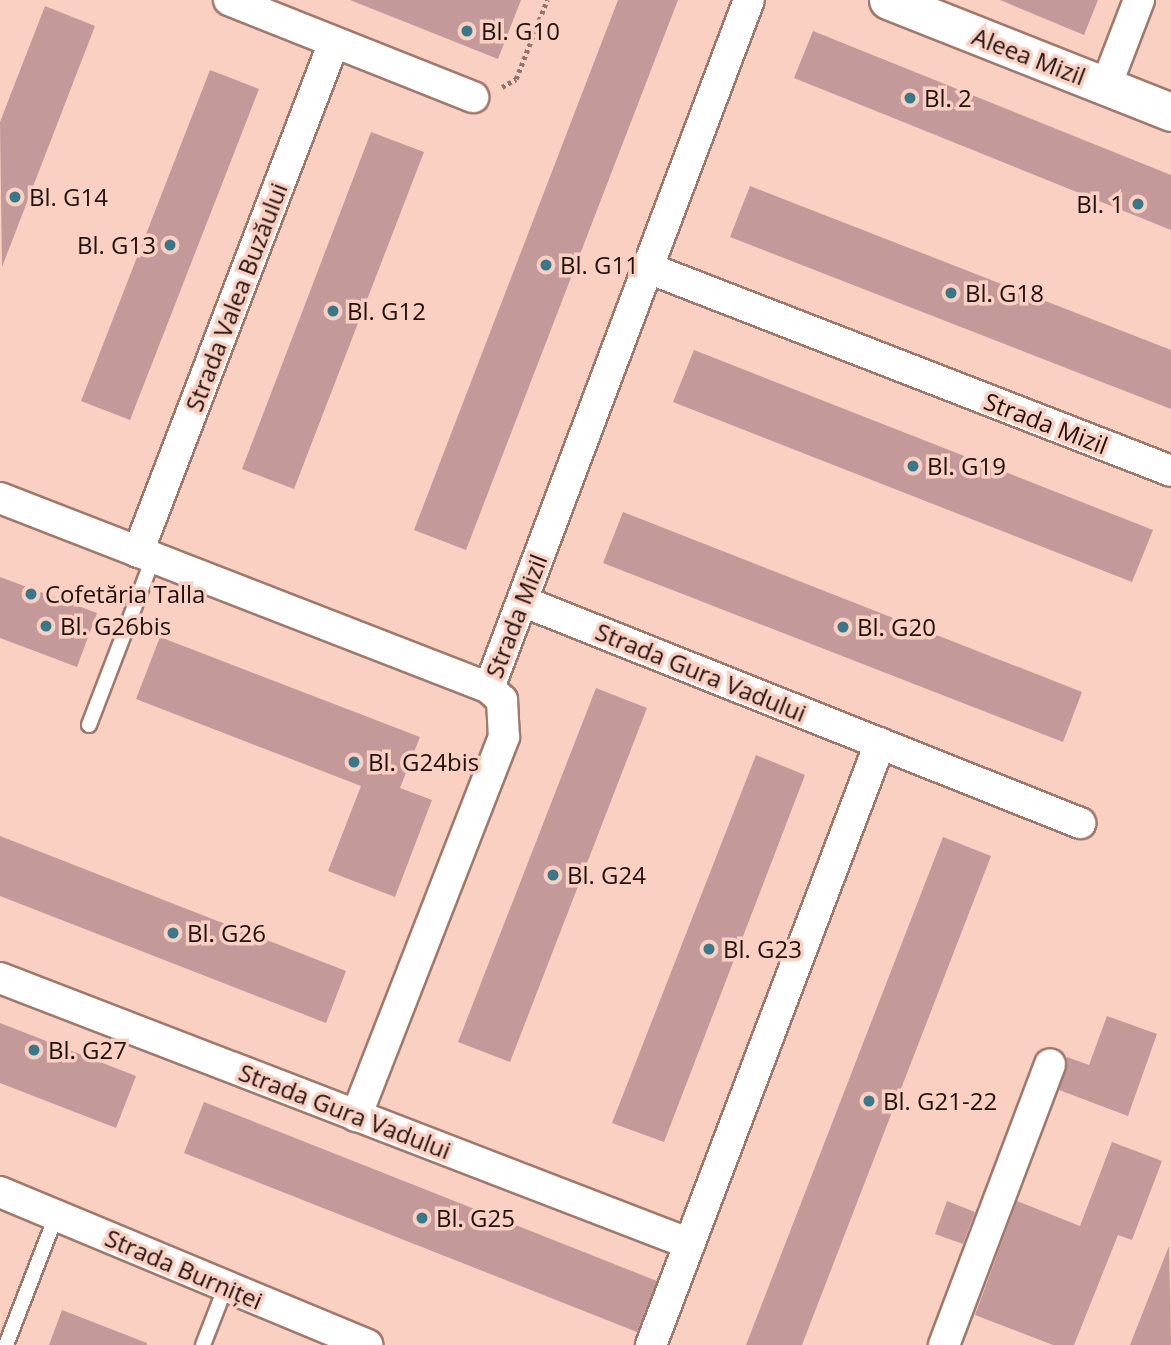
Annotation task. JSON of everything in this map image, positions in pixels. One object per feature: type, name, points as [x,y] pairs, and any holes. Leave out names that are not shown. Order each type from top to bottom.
[{"type":"street","points":[[229,0],[473,97]]},
{"type":"street","name":"Strada Mizil","points":[[356,1116],[504,737],[506,710],[489,688],[749,0]]},
{"type":"street","name":"Aleea Mizil","points":[[888,0],[1171,112]]},
{"type":"street","points":[[1106,86],[1139,0]]},
{"type":"street","name":"Strada Valea Buzăului","points":[[146,555],[334,42]]},
{"type":"street","name":"Strada Mizil","points":[[648,268],[1171,471]]},
{"type":"street","points":[[0,498],[489,688]]},
{"type":"street","name":"Strada Gura Vadului","points":[[522,601],[1080,823]]},
{"type":"street","points":[[651,1345],[880,743]]},
{"type":"street","name":"Strada Gura Vadului","points":[[0,978],[690,1244]]},
{"type":"street","points":[[944,1345],[1050,1064]]},
{"type":"street","name":"Strada Burniței","points":[[0,1192],[367,1345]]},
{"type":"lane","points":[[89,725],[146,555]]},
{"type":"lane","points":[[6,1345],[56,1216]]},
{"type":"lane","points":[[203,1345],[226,1286]]},
{"type":"path","points":[[473,97],[516,79],[547,0]]},
{"type":"building","name":"Bl. G10","points":[[350,0],[521,0],[498,59]]},
{"type":"building","name":"Bl. G11","points":[[618,0],[678,0],[466,550],[414,530]]},
{"type":"building","points":[[1000,0],[1098,0],[1084,35]]},
{"type":"building","name":"Bl. G14","points":[[45,6],[95,26],[2,267],[0,122]]},
{"type":"building","points":[[813,31],[1171,175],[1171,230],[794,78]]},
{"type":"building","name":"Bl. G13","points":[[210,70],[259,89],[130,420],[81,401]]},
{"type":"building","name":"Bl. G12","points":[[371,132],[424,152],[294,489],[242,469]]},
{"type":"building","name":"Bl. G18","points":[[750,186],[1171,350],[1171,409],[730,237]]},
{"type":"building","name":"Bl. G19","points":[[694,350],[1153,530],[1132,582],[673,402]]},
{"type":"building","name":"Bl. G20","points":[[623,512],[1082,692],[1063,742],[603,563]]},
{"type":"building","name":"Bl. G26bis","points":[[0,577],[97,613],[77,667],[0,638]]},
{"type":"building","name":"Bl. G24bis","points":[[160,637],[420,737],[400,788],[432,800],[395,897],[328,871],[361,786],[136,699]]},
{"type":"building","name":"Bl. G24","points":[[596,688],[647,708],[510,1062],[458,1042]]},
{"type":"building","name":"Bl. G23","points":[[756,755],[805,775],[664,1142],[612,1123]]},
{"type":"building","name":"Bl. G26","points":[[0,836],[346,971],[326,1023],[0,896]]},
{"type":"building","name":"Bl. G21-22","points":[[943,837],[991,856],[802,1345],[746,1345]]},
{"type":"building","points":[[1107,1016],[1157,1034],[1128,1116],[1059,1090],[1067,1057],[1089,1065]]},
{"type":"building","name":"Bl. G27","points":[[0,1023],[136,1076],[116,1128],[0,1083]]},
{"type":"building","name":"Bl. G25","points":[[204,1102],[657,1281],[637,1332],[184,1153]]},
{"type":"building","points":[[1112,1142],[1162,1161],[1132,1240],[1118,1235],[1074,1345],[1053,1345],[975,1315],[1017,1201],[1080,1226]]},
{"type":"building","points":[[947,1201],[975,1212],[963,1244],[935,1234]]},
{"type":"building","points":[[1169,1246],[1171,1345],[1130,1345]]},
{"type":"building","points":[[62,1310],[147,1343],[147,1345],[49,1345]]},
{"type":"place","name":"Bl. G10","points":[[467,31]]},
{"type":"place","name":"Bl. 2","points":[[910,98]]},
{"type":"place","name":"Bl. G14","points":[[15,197]]},
{"type":"place","name":"Bl. 1","points":[[1138,204]]},
{"type":"place","name":"Bl. G13","points":[[170,245]]},
{"type":"place","name":"Bl. G11","points":[[546,265]]},
{"type":"place","name":"Bl. G18","points":[[951,293]]},
{"type":"place","name":"Bl. G12","points":[[333,311]]},
{"type":"place","name":"Bl. G19","points":[[913,466]]},
{"type":"place","name":"Cofetăria Talla","points":[[31,594]]},
{"type":"place","name":"Bl. G26bis","points":[[46,626]]},
{"type":"place","name":"Bl. G20","points":[[843,627]]},
{"type":"place","name":"Bl. G24bis","points":[[354,762]]},
{"type":"place","name":"Bl. G24","points":[[553,875]]},
{"type":"place","name":"Bl. G26","points":[[173,933]]},
{"type":"place","name":"Bl. G23","points":[[709,949]]},
{"type":"place","name":"Bl. G27","points":[[34,1050]]},
{"type":"place","name":"Bl. G21-22","points":[[869,1101]]},
{"type":"place","name":"Bl. G25","points":[[422,1218]]}]
